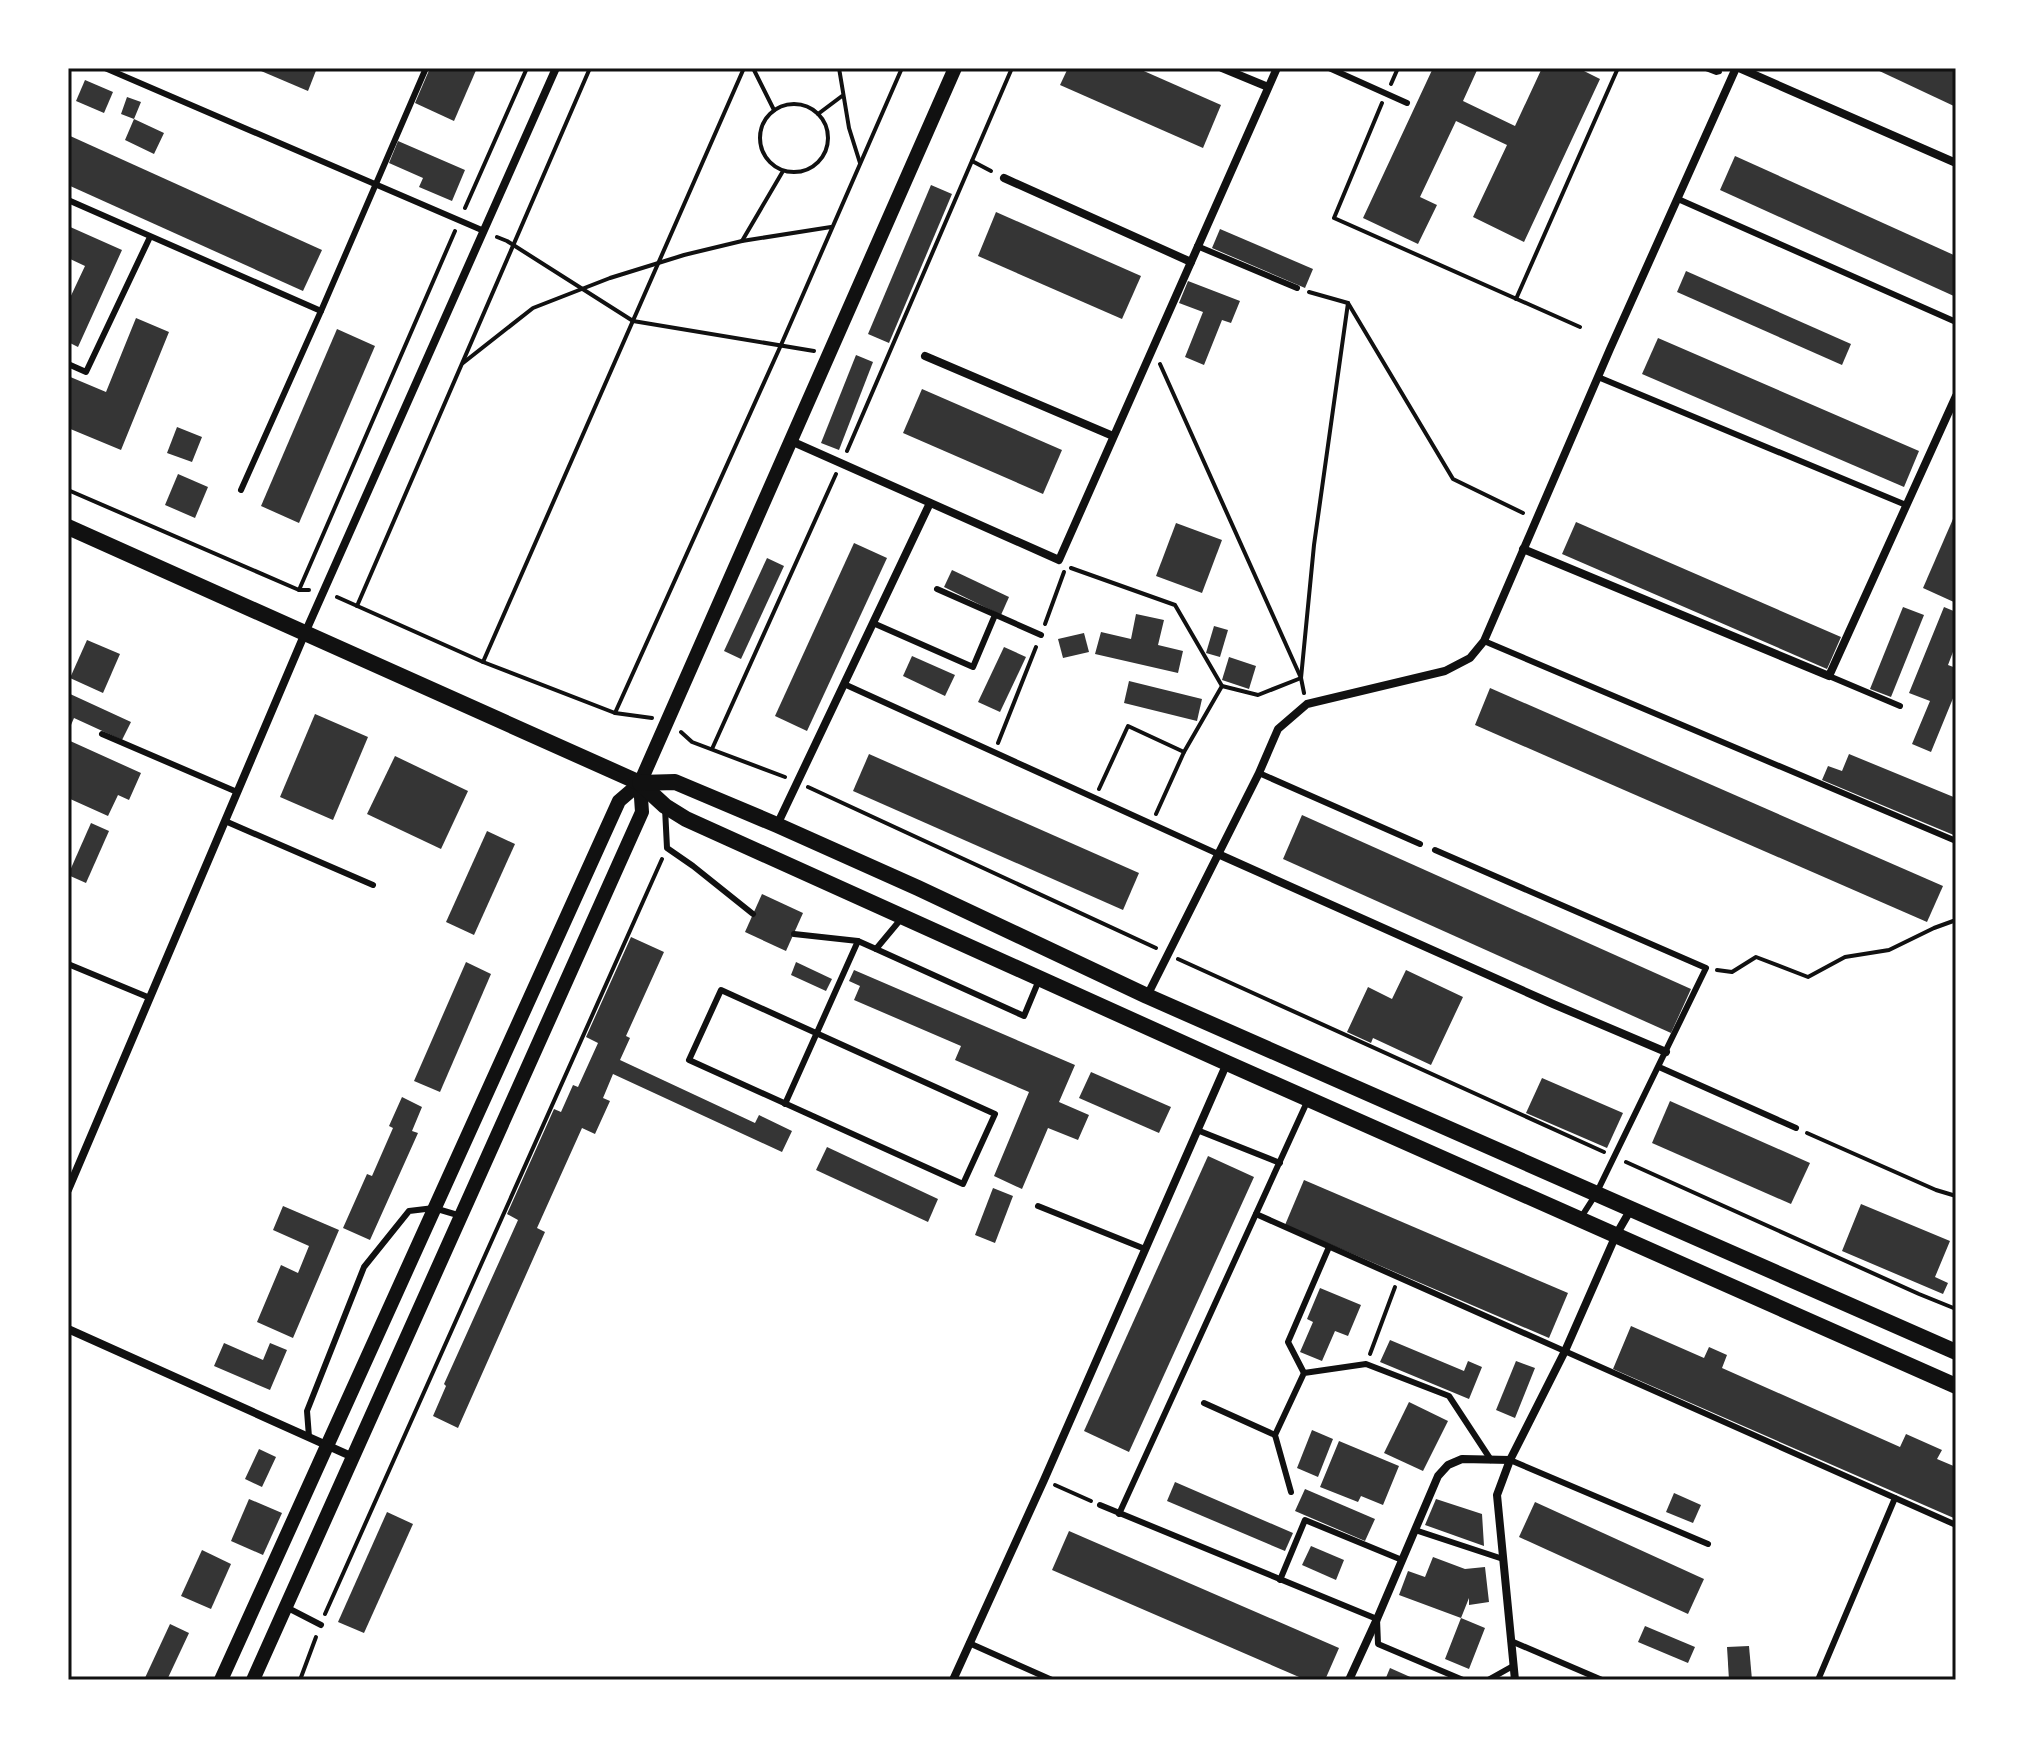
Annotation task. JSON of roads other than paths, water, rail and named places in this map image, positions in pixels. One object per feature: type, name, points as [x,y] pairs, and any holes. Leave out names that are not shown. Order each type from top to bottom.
[{"type":"main road","points":[[68,527],[640,783],[665,806],[686,819],[1956,1386]]},
{"type":"main road","points":[[640,783],[675,782],[777,825],[1147,996],[1956,1352]]},
{"type":"street","points":[[69,1185],[305,633],[556,68]]},
{"type":"street","points":[[221,1680],[619,801],[640,783],[955,68]]},
{"type":"street","points":[[1222,68],[1268,87]]},
{"type":"street","points":[[791,441],[1059,560],[1277,68]]},
{"type":"street","points":[[1147,996],[1278,729],[1307,704],[1445,671],[1470,658],[1484,641],[1598,377],[1738,68],[1956,163]]},
{"type":"street","points":[[1004,178],[1191,262]]},
{"type":"street","points":[[925,356],[1113,436]]},
{"type":"street","points":[[1523,549],[1829,676],[1956,396]]},
{"type":"street","points":[[777,825],[930,503]]},
{"type":"street","points":[[253,1680],[642,812],[640,783]]},
{"type":"street","points":[[1218,854],[1666,1052]]},
{"type":"street","points":[[953,1680],[1227,1063]]},
{"type":"street","points":[[1515,1680],[1497,1495],[1510,1460],[1631,1209]]},
{"type":"street","points":[[68,1329],[353,1457]]},
{"type":"street","points":[[1349,1680],[1438,1476],[1448,1465],[1462,1459],[1510,1460]]},
{"type":"lane","points":[[105,68],[484,231]]},
{"type":"lane","points":[[241,490],[426,68]]},
{"type":"lane","points":[[1329,68],[1407,103]]},
{"type":"lane","points":[[1678,199],[1956,322]]},
{"type":"lane","points":[[68,200],[321,311]]},
{"type":"lane","points":[[68,364],[86,372],[150,237]]},
{"type":"lane","points":[[1197,246],[1297,288]]},
{"type":"lane","points":[[1598,377],[1906,505]]},
{"type":"lane","points":[[937,589],[1041,635]]},
{"type":"lane","points":[[873,623],[973,667],[995,615]]},
{"type":"lane","points":[[1484,641],[1956,841]]},
{"type":"lane","points":[[1829,676],[1900,706]]},
{"type":"lane","points":[[844,684],[1218,854]]},
{"type":"lane","points":[[102,734],[237,792]]},
{"type":"lane","points":[[1259,773],[1420,844]]},
{"type":"lane","points":[[665,806],[667,848],[753,914]]},
{"type":"lane","points":[[225,821],[373,885]]},
{"type":"lane","points":[[1435,850],[1706,968],[1596,1194],[1580,1219]]},
{"type":"lane","points":[[876,949],[903,916]]},
{"type":"lane","points":[[794,934],[858,941],[1024,1016],[1040,979]]},
{"type":"lane","points":[[785,1104],[858,941]]},
{"type":"lane","points":[[68,964],[150,998]]},
{"type":"lane","points":[[721,990],[995,1114],[963,1184],[785,1104],[689,1060],[721,990]]},
{"type":"lane","points":[[1659,1067],[1796,1128]]},
{"type":"lane","points":[[1119,1514],[1308,1099]]},
{"type":"lane","points":[[1197,1130],[1280,1163]]},
{"type":"lane","points":[[1038,1206],[1145,1249]]},
{"type":"lane","points":[[309,1437],[307,1411],[364,1267],[409,1211],[434,1208],[461,1216]]},
{"type":"lane","points":[[1256,1214],[1956,1525]]},
{"type":"lane","points":[[1304,1373],[1288,1342],[1329,1247]]},
{"type":"lane","points":[[1304,1373],[1366,1364],[1449,1396],[1491,1460]]},
{"type":"lane","points":[[1291,1492],[1275,1435],[1304,1373]]},
{"type":"lane","points":[[1204,1403],[1275,1435]]},
{"type":"lane","points":[[1510,1460],[1708,1544]]},
{"type":"lane","points":[[1818,1680],[1895,1498]]},
{"type":"lane","points":[[1100,1505],[1377,1619],[1378,1644],[1463,1680]]},
{"type":"lane","points":[[1280,1580],[1305,1520],[1402,1560]]},
{"type":"lane","points":[[1415,1530],[1503,1559]]},
{"type":"lane","points":[[286,1606],[321,1625]]},
{"type":"lane","points":[[1511,1641],[1602,1680]]},
{"type":"lane","points":[[969,1643],[1052,1680]]},
{"type":"lane","points":[[1488,1680],[1513,1666]]}]
